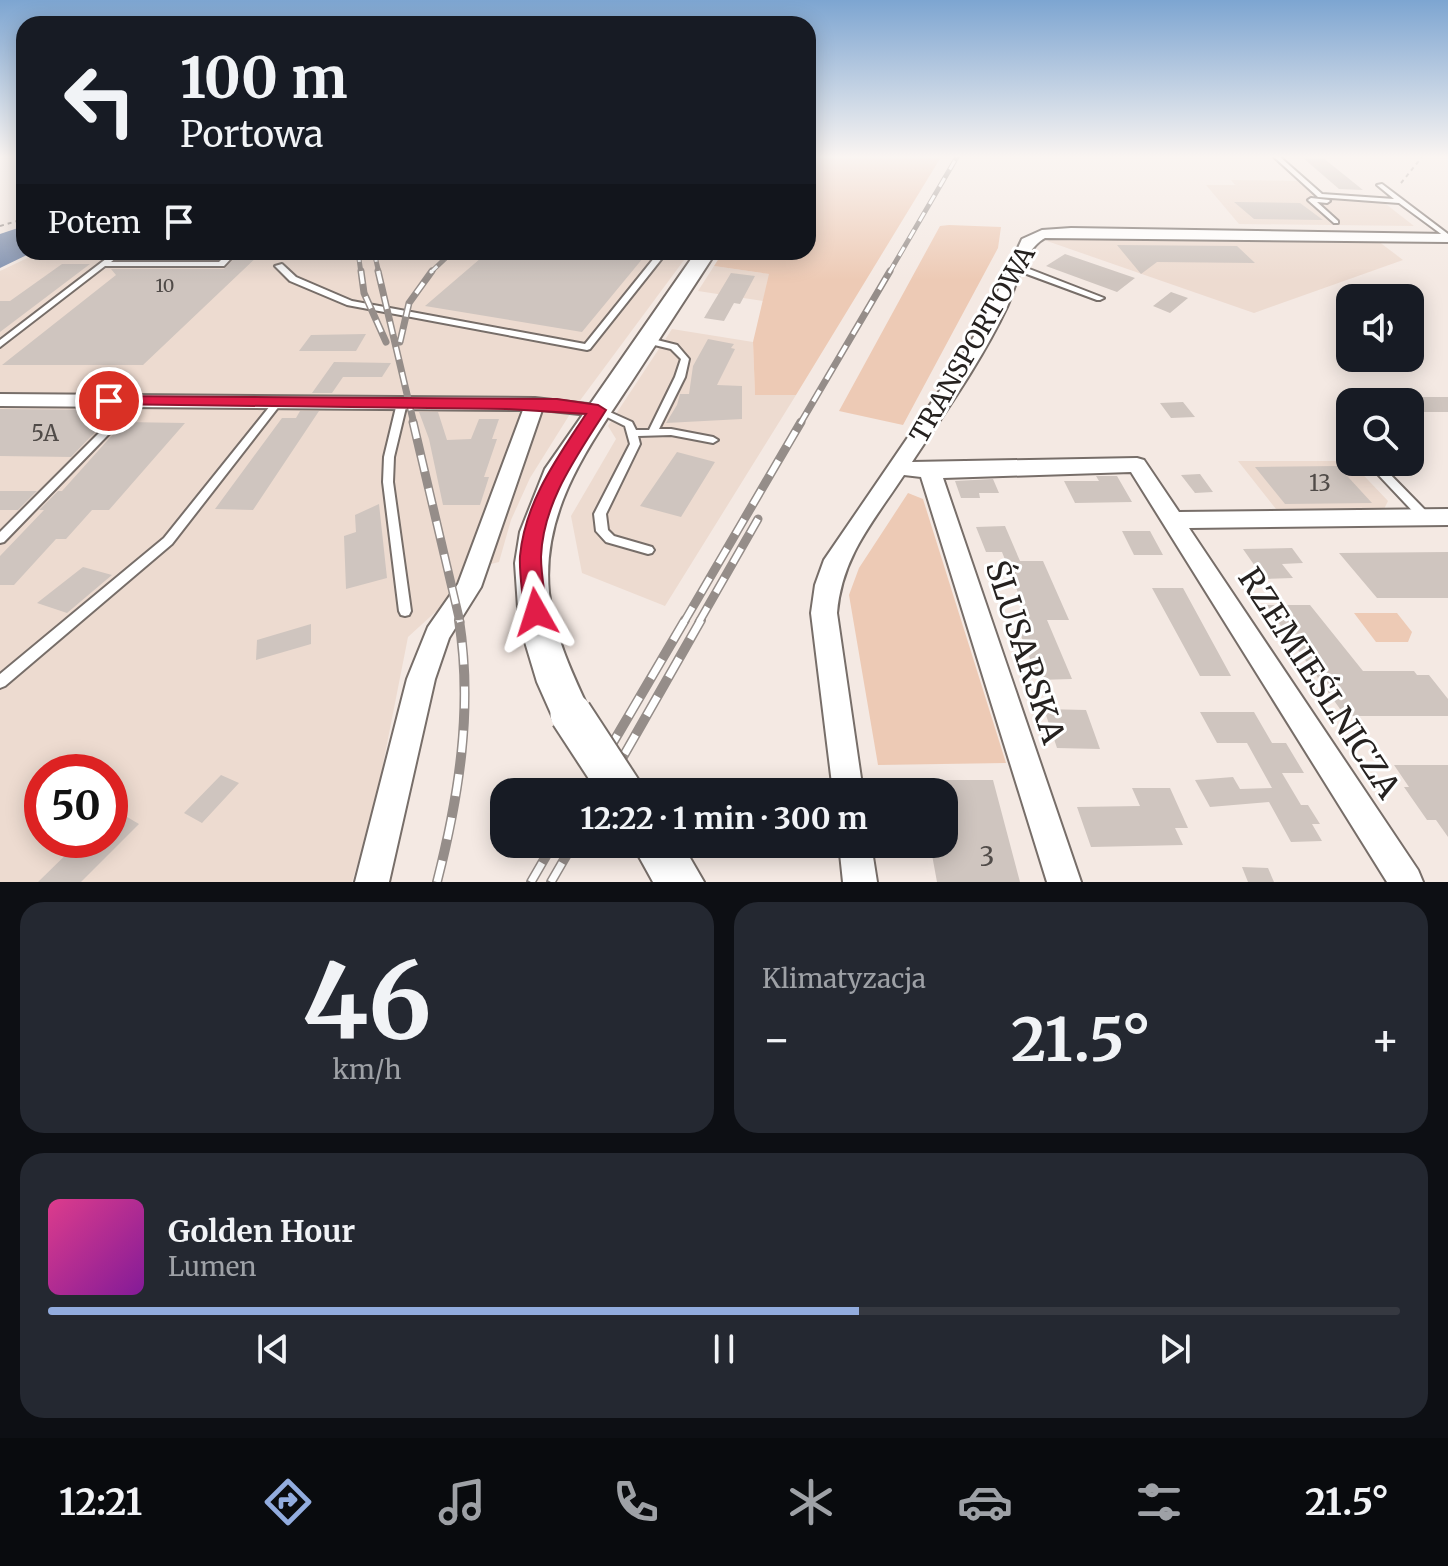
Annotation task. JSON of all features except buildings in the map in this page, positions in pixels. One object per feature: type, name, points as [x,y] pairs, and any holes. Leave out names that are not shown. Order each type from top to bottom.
[{"type":"main road","points":[[613,778],[571,714],[554,679],[538,632],[531,557],[536,526],[546,496],[598,410],[700,260]]},
{"type":"main road","points":[[664,858],[680,882]]},
{"type":"street","name":"TRANSPORTOWA","points":[[846,778],[824,613],[827,585],[836,560],[965,367],[998,309],[1027,242],[1033,237],[1053,233],[1448,238]]},
{"type":"street","points":[[0,400],[535,404],[598,410]]},
{"type":"street","points":[[372,882],[421,679],[437,635],[469,587],[535,404]]},
{"type":"street","name":"RZEMIEŚLNICZA","points":[[930,471],[1137,465],[1406,882]]},
{"type":"street","points":[[900,468],[930,471]]},
{"type":"street","name":"ŚLUSARSKA","points":[[930,471],[1064,882]]},
{"type":"street","points":[[1174,520],[1437,517]]},
{"type":"street","points":[[857,858],[860,882]]},
{"type":"lane","points":[[1345,198],[1402,203]]},
{"type":"lane","points":[[1396,198],[1448,238]]},
{"type":"lane","points":[[1336,222],[1311,200],[1402,203]]},
{"type":"lane","points":[[0,344],[109,260]]},
{"type":"lane","points":[[104,264],[221,264],[225,260]]},
{"type":"lane","points":[[279,266],[293,279],[350,303],[587,347],[657,260]]},
{"type":"lane","points":[[1016,267],[1100,298]]},
{"type":"lane","points":[[645,340],[674,347],[685,359],[680,377],[653,431]]},
{"type":"lane","points":[[0,539],[136,401]]},
{"type":"lane","points":[[0,682],[168,541],[277,403]]},
{"type":"lane","points":[[402,403],[389,457],[388,482],[405,611]]},
{"type":"lane","points":[[598,410],[620,419],[634,433],[632,456],[599,522],[602,531],[610,539],[648,550]]},
{"type":"lane","points":[[634,433],[653,431],[713,440]]},
{"type":"lane","points":[[1388,476],[1437,517]]},
{"type":"shaded area","points":[[816,198],[916,198],[796,395],[755,395],[753,342],[769,274],[714,266],[718,260],[816,260]]},
{"type":"shaded area","points":[[1217,198],[1382,201],[1414,226],[1239,224]]},
{"type":"shaded area","points":[[940,226],[1001,227],[998,248],[903,425],[839,411]]},
{"type":"shaded area","points":[[1055,238],[1378,241],[1403,260],[1254,313],[1047,241]]},
{"type":"shaded area","points":[[23,260],[684,260],[570,414],[530,478],[511,520],[499,562],[467,570],[442,606],[408,637],[374,810],[352,882],[0,882],[0,271]]},
{"type":"shaded area","points":[[714,266],[770,274],[763,301],[698,291]]},
{"type":"shaded area","points":[[672,329],[753,342],[755,395],[796,395],[665,606],[582,573],[571,516],[616,439],[608,426]]},
{"type":"shaded area","points":[[1238,461],[1336,461],[1336,476],[1364,476],[1388,501],[1384,509],[1276,509]]},
{"type":"shaded area","points":[[908,493],[923,499],[1006,763],[878,765],[849,595],[859,568]]},
{"type":"shaded area","points":[[1354,613],[1397,613],[1412,632],[1408,642],[1376,642]]},
{"type":"water","points":[[16,229],[16,260],[0,268],[0,234]]},
{"type":"railway","points":[[889,273],[933,198]]},
{"type":"railway","points":[[359,260],[361,273]]},
{"type":"railway","points":[[376,260],[379,273]]},
{"type":"railway","points":[[432,271],[444,260]]},
{"type":"railway","points":[[361,271],[364,293],[386,342]]},
{"type":"railway","points":[[378,271],[414,424]]},
{"type":"railway","points":[[400,342],[409,303],[432,271]]},
{"type":"railway","points":[[800,424],[890,271]]},
{"type":"railway","points":[[413,422],[460,622]]},
{"type":"railway","points":[[684,622],[801,422]]},
{"type":"railway","points":[[699,622],[758,519]]},
{"type":"railway","points":[[437,882],[452,817],[462,752],[465,686],[459,620]]},
{"type":"railway","points":[[592,778],[685,620]]},
{"type":"railway","points":[[611,778],[701,620]]},
{"type":"railway","points":[[531,882],[545,858]]},
{"type":"railway","points":[[551,882],[565,858]]},
{"type":"route","points":[[109,401],[409,402],[557,405],[598,410],[560,469],[546,496],[536,526],[531,557],[536,612]]}]
